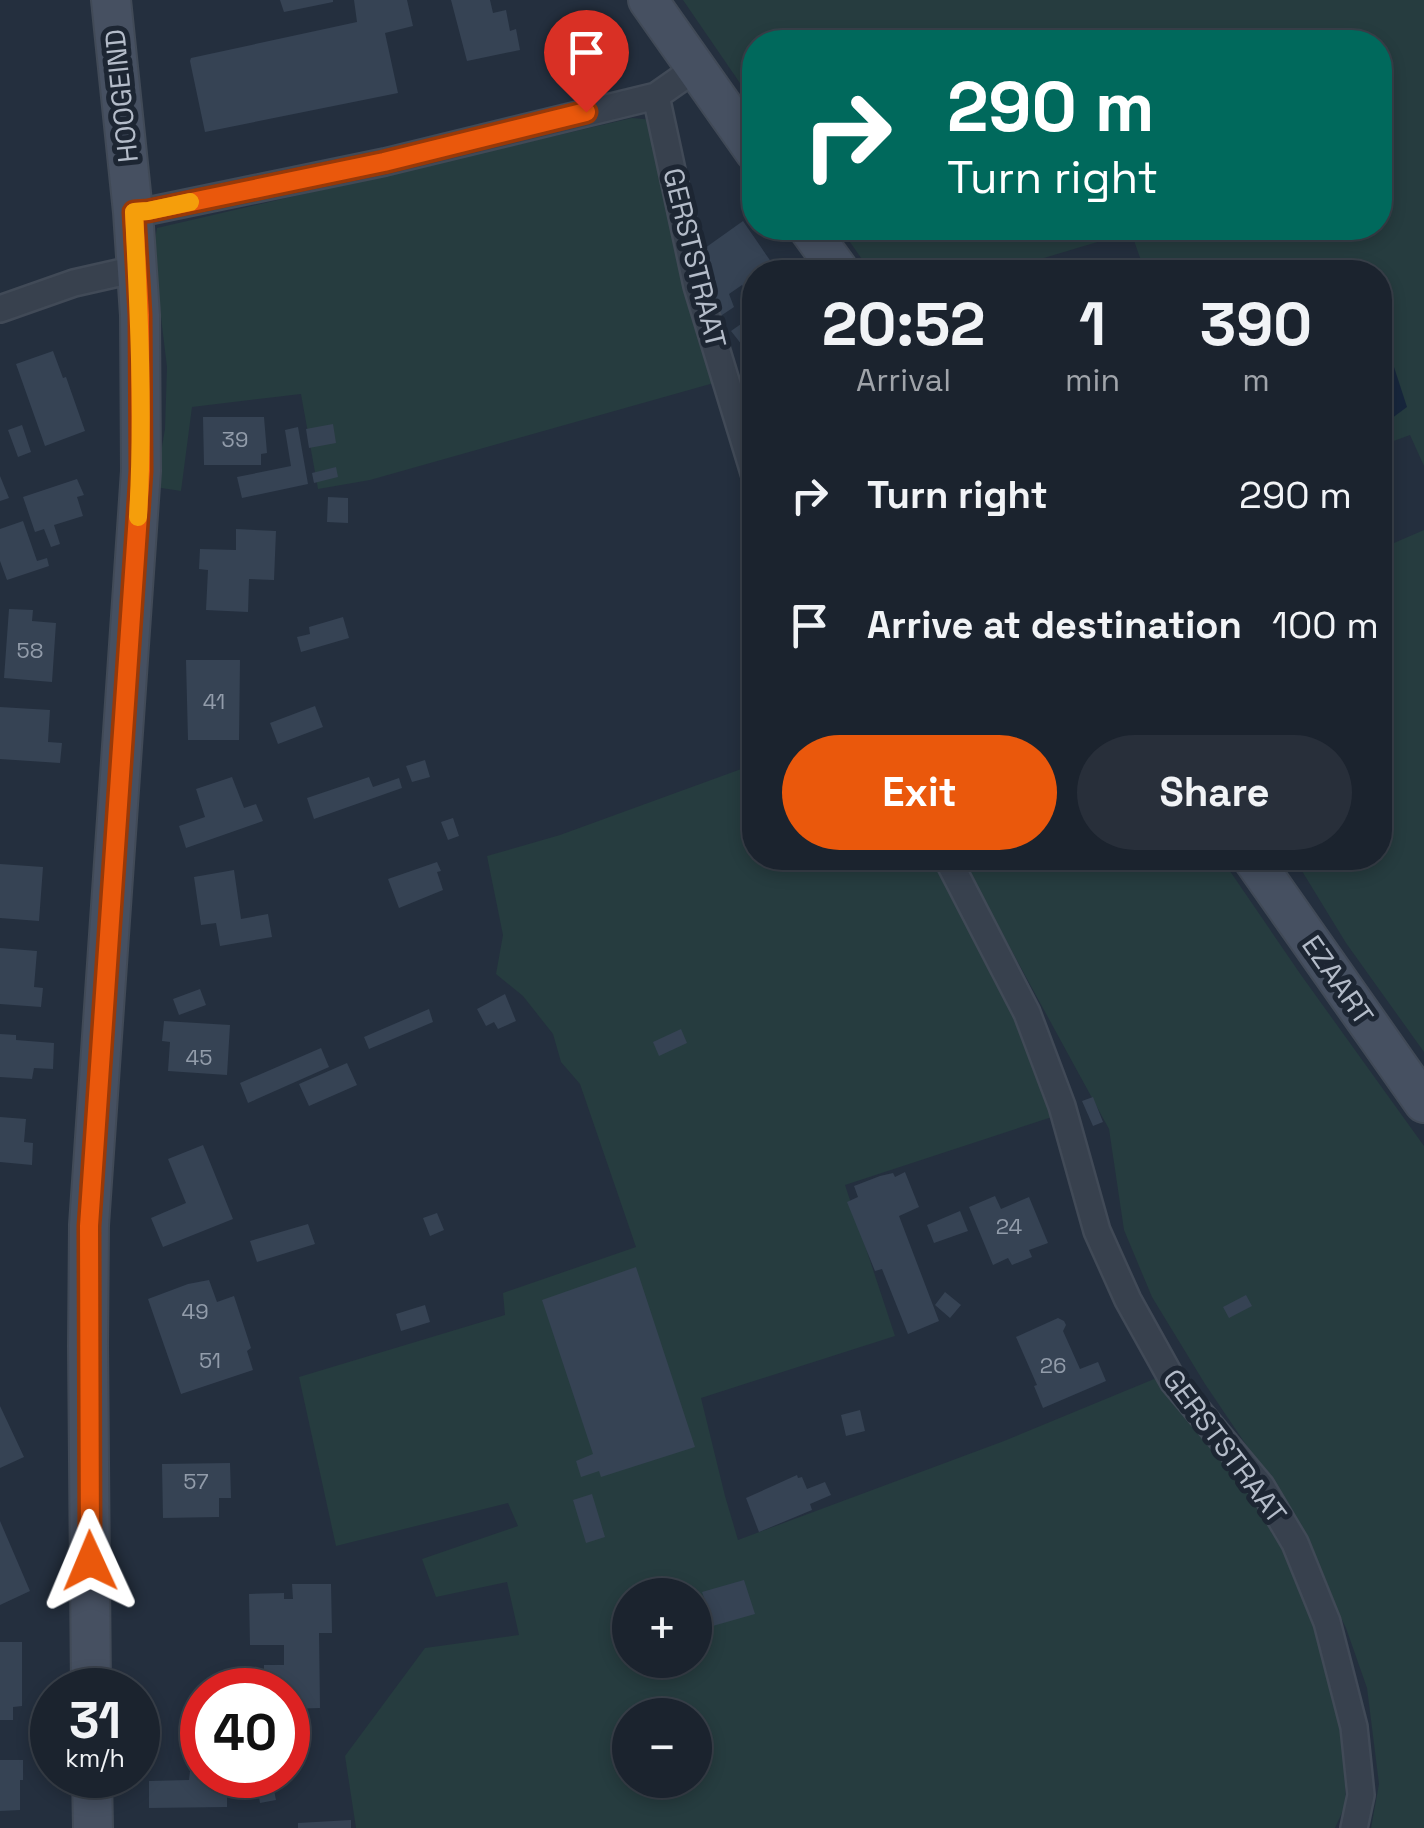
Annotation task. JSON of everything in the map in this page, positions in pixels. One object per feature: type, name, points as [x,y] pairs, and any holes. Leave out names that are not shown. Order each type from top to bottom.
[{"type":"street","name":"HOOGEIND","points":[[91,1668],[89,1226],[141,471],[140,315],[134,212],[110,0]]},
{"type":"street","points":[[648,0],[742,133]]},
{"type":"street","points":[[134,212],[384,162],[656,96],[696,68]]},
{"type":"street","name":"GERSTSTRAAT","points":[[656,96],[698,286],[742,433]]},
{"type":"street","points":[[0,309],[74,283],[136,270]]},
{"type":"street","name":"GERSTSTRAAT","points":[[953,870],[1027,1013],[1062,1106],[1097,1231],[1128,1300],[1173,1382],[1261,1486],[1296,1543],[1327,1622],[1354,1726],[1361,1796],[1354,1828]]},
{"type":"street","name":"EZAART","points":[[1260,870],[1424,1102]]},
{"type":"street","points":[[92,1798],[92,1828]]},
{"type":"green space","points":[[683,0],[1424,0],[1424,466],[1410,435],[1392,442],[1392,260],[1141,260],[1134,240],[1392,240],[1392,30],[742,30],[742,86]]},
{"type":"green space","points":[[632,118],[654,120],[721,381],[370,480],[318,489],[301,394],[192,407],[181,491],[155,487],[165,429],[167,367],[153,251],[157,228]]},
{"type":"green space","points":[[848,240],[1104,240],[1037,260],[863,260]]},
{"type":"green space","points":[[1424,530],[1424,1052],[1346,943],[1301,870],[1392,870],[1392,544]]},
{"type":"green space","points":[[742,769],[742,870],[939,870],[1035,1055],[1055,1116],[845,1185],[895,1336],[701,1398],[738,1540],[1004,1441],[1159,1377],[1262,1510],[1290,1559],[1318,1627],[1342,1726],[1346,1804],[1335,1828],[356,1828],[345,1756],[425,1648],[519,1635],[507,1582],[436,1597],[422,1559],[518,1526],[508,1503],[336,1546],[299,1377],[505,1315],[503,1293],[636,1247],[580,1084],[561,1062],[553,1034],[523,996],[496,974],[503,935],[487,856],[560,835]]},
{"type":"green space","points":[[968,870],[1229,870],[1424,1146],[1424,1828],[1371,1828],[1379,1784],[1367,1688],[1346,1628],[1280,1495],[1152,1297],[1124,1230],[1109,1129]]},
{"type":"water","points":[[1392,361],[1407,407],[1392,418]]},
{"type":"building","points":[[280,0],[333,0],[333,2],[284,12]]},
{"type":"building","points":[[354,0],[407,0],[413,26],[385,33],[398,93],[205,132],[191,58],[357,22]]},
{"type":"building","points":[[451,0],[490,0],[493,13],[506,10],[510,31],[516,29],[520,50],[467,61]]},
{"type":"building","points":[[742,222],[742,240],[756,240],[770,260],[742,260],[742,285],[729,294],[734,307],[719,317],[698,253]]},
{"type":"building","points":[[742,323],[742,345],[731,331]]},
{"type":"building","points":[[53,351],[85,431],[45,446],[16,364]]},
{"type":"building","points":[[203,417],[264,417],[267,453],[261,454],[261,465],[204,465]]},
{"type":"building","points":[[333,424],[336,443],[309,448],[306,429]]},
{"type":"building","points":[[22,425],[31,452],[18,457],[8,430]]},
{"type":"building","points":[[298,427],[308,484],[242,498],[237,477],[291,466],[285,430]]},
{"type":"building","points":[[336,467],[338,477],[314,483],[312,473]]},
{"type":"building","points":[[0,476],[9,498],[0,501]]},
{"type":"building","points":[[77,479],[84,495],[77,497],[83,516],[54,525],[60,544],[51,547],[44,529],[35,532],[23,497]]},
{"type":"building","points":[[328,497],[348,498],[348,523],[327,522]]},
{"type":"building","points":[[23,521],[37,561],[47,558],[49,566],[7,580],[0,561],[0,529]]},
{"type":"building","points":[[236,529],[276,531],[274,580],[249,579],[248,612],[206,610],[208,570],[199,569],[200,549],[236,550]]},
{"type":"building","points":[[9,609],[33,610],[32,621],[56,623],[52,682],[4,678]]},
{"type":"building","points":[[343,617],[349,638],[301,652],[297,637],[310,634],[309,627]]},
{"type":"building","points":[[186,660],[240,660],[239,740],[188,740]]},
{"type":"building","points":[[315,706],[323,727],[278,744],[270,723]]},
{"type":"building","points":[[0,707],[50,710],[48,742],[62,743],[60,763],[0,759]]},
{"type":"building","points":[[425,760],[430,777],[412,782],[406,766]]},
{"type":"building","points":[[232,777],[244,808],[256,804],[263,821],[186,848],[179,826],[205,817],[196,789]]},
{"type":"building","points":[[369,777],[373,787],[399,778],[402,788],[314,819],[307,798]]},
{"type":"building","points":[[453,818],[459,836],[448,840],[441,822]]},
{"type":"building","points":[[437,862],[443,890],[399,908],[388,879]]},
{"type":"building","points":[[0,864],[43,867],[39,921],[0,918]]},
{"type":"building","points":[[234,870],[241,919],[268,914],[272,937],[220,946],[216,923],[201,925],[194,877]]},
{"type":"building","points":[[0,948],[37,951],[34,987],[43,988],[41,1007],[0,1004]]},
{"type":"building","points":[[200,989],[206,1005],[179,1015],[173,999]]},
{"type":"building","points":[[505,994],[516,1021],[498,1029],[494,1022],[486,1026],[477,1009]]},
{"type":"building","points":[[429,1009],[433,1022],[369,1049],[364,1037]]},
{"type":"building","points":[[164,1021],[230,1025],[227,1075],[168,1071],[170,1042],[162,1041]]},
{"type":"building","points":[[681,1029],[687,1043],[659,1056],[653,1042]]},
{"type":"building","points":[[0,1034],[16,1035],[16,1040],[54,1043],[53,1069],[34,1068],[32,1079],[0,1077]]},
{"type":"building","points":[[321,1048],[329,1067],[248,1103],[240,1083]]},
{"type":"building","points":[[347,1063],[357,1085],[309,1106],[299,1084]]},
{"type":"building","points":[[1093,1097],[1103,1122],[1093,1126],[1082,1101]]},
{"type":"building","points":[[0,1117],[26,1119],[24,1142],[33,1143],[32,1165],[0,1162]]},
{"type":"building","points":[[203,1145],[233,1219],[163,1247],[151,1218],[186,1203],[168,1159]]},
{"type":"building","points":[[905,1172],[919,1207],[899,1216],[939,1321],[908,1334],[882,1269],[875,1271],[847,1202],[858,1197],[854,1186]]},
{"type":"building","points":[[995,1196],[1001,1209],[1029,1197],[1048,1243],[1029,1250],[1032,1257],[1012,1265],[1008,1258],[993,1265],[969,1207]]},
{"type":"building","points":[[960,1211],[968,1231],[934,1243],[927,1225]]},
{"type":"building","points":[[437,1213],[444,1230],[430,1236],[423,1218]]},
{"type":"building","points":[[308,1224],[315,1244],[257,1262],[250,1241]]},
{"type":"building","points":[[636,1267],[695,1447],[601,1477],[599,1471],[581,1477],[576,1461],[593,1454],[542,1300]]},
{"type":"building","points":[[209,1280],[217,1302],[234,1296],[251,1348],[247,1351],[253,1370],[181,1394],[148,1299]]},
{"type":"building","points":[[945,1292],[961,1305],[950,1318],[935,1305]]},
{"type":"building","points":[[1246,1295],[1252,1306],[1229,1318],[1223,1307]]},
{"type":"building","points":[[425,1305],[430,1322],[401,1331],[396,1314]]},
{"type":"building","points":[[1058,1318],[1066,1325],[1063,1331],[1080,1369],[1098,1362],[1106,1381],[1043,1408],[1016,1337]]},
{"type":"building","points":[[0,1406],[24,1457],[0,1468]]},
{"type":"building","points":[[860,1410],[865,1431],[846,1436],[841,1415]]},
{"type":"building","points":[[230,1463],[231,1498],[219,1498],[219,1517],[163,1518],[162,1464]]},
{"type":"building","points":[[797,1475],[807,1489],[825,1482],[831,1495],[810,1504],[812,1510],[759,1532],[746,1498]]},
{"type":"building","points":[[592,1494],[605,1537],[586,1543],[573,1500]]},
{"type":"building","points":[[0,1521],[30,1591],[0,1605]]},
{"type":"building","points":[[744,1580],[755,1614],[712,1626],[712,1589]]},
{"type":"building","points":[[292,1584],[331,1584],[332,1633],[319,1633],[320,1708],[310,1708],[310,1668],[264,1668],[284,1665],[284,1645],[250,1645],[249,1594],[284,1593],[284,1599],[293,1599]]},
{"type":"building","points":[[0,1642],[22,1642],[22,1706],[13,1707],[13,1720],[0,1720]]},
{"type":"building","points":[[0,1760],[23,1760],[20,1810],[0,1811]]},
{"type":"building","points":[[180,1780],[180,1798],[227,1798],[227,1807],[149,1808],[149,1798],[160,1798],[160,1781]]},
{"type":"building","points":[[351,1820],[351,1828],[298,1828],[298,1823]]},
{"type":"slow traffic","points":[[138,517],[140,315],[134,212],[190,202]]},
{"type":"route","points":[[90,1561],[89,1226],[141,471],[140,315],[134,212],[384,162],[586,112]]}]
